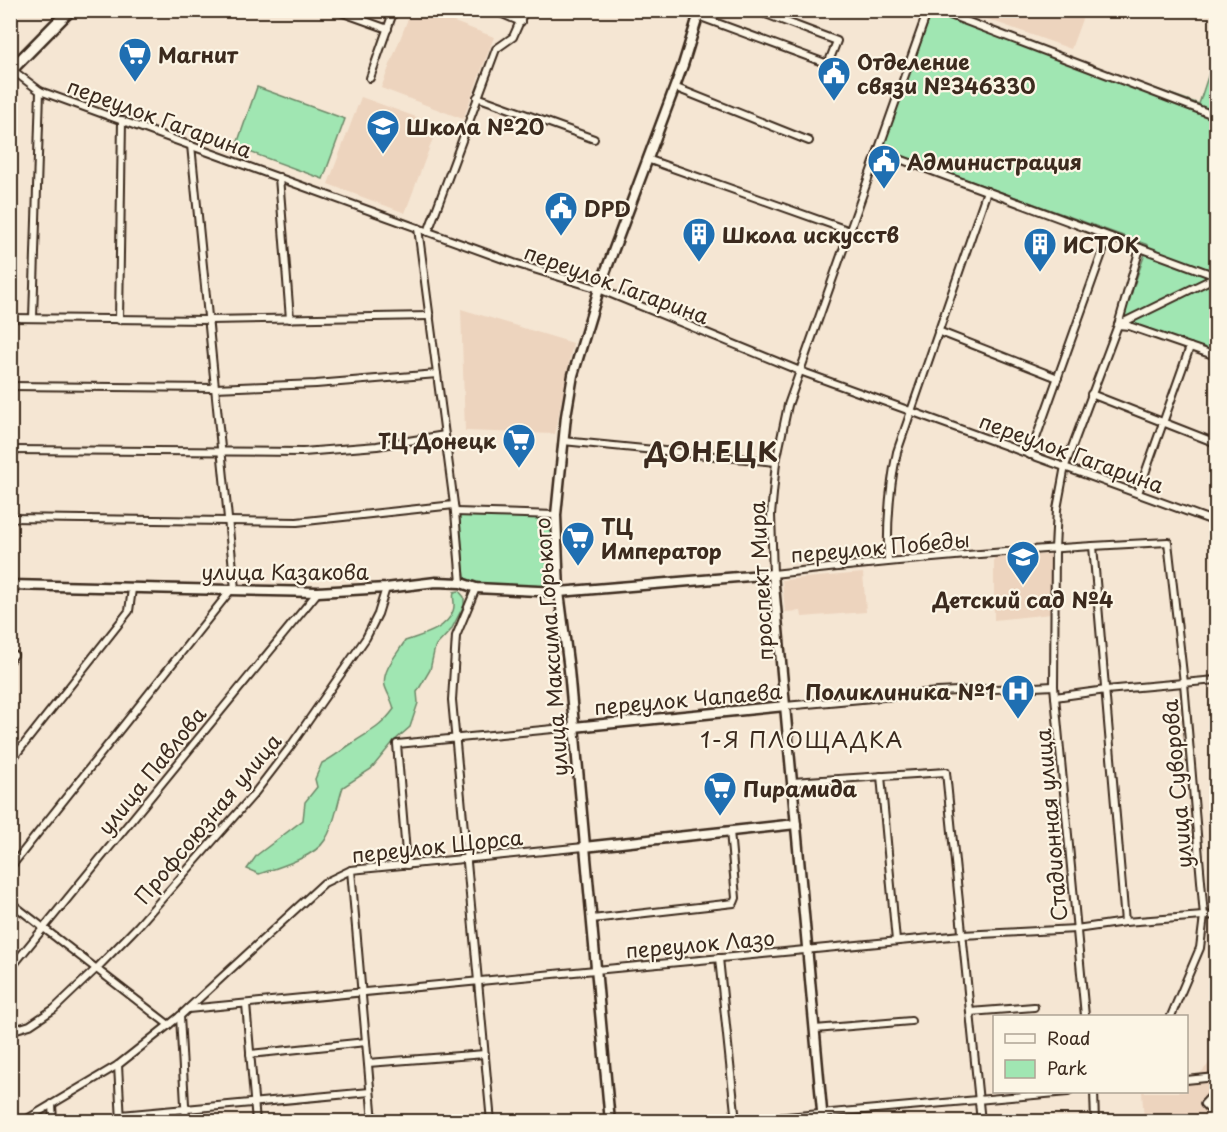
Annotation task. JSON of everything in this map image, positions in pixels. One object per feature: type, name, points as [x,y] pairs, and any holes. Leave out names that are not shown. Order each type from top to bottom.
[{"type":"highway","points":[[11,69],[70,10]]},
{"type":"main road","points":[[684,10],[699,13]]},
{"type":"main road","name":"улица Максима Горького","points":[[610,1122],[574,727],[559,592],[556,515],[566,416],[573,375],[599,289],[699,13]]},
{"type":"main road","name":"переулок Победы","points":[[559,592],[773,574]]},
{"type":"main road","name":"проспект Мира","points":[[773,574],[823,1117]]},
{"type":"main road","name":"улица Казакова","points":[[10,585],[318,592],[436,582],[461,583],[477,588],[559,592]]},
{"type":"main road","name":"переулок Чапаева","points":[[574,727],[785,706]]},
{"type":"main road","name":"переулок Щорса","points":[[584,847],[796,824]]},
{"type":"street","points":[[335,10],[388,29]]},
{"type":"street","points":[[370,78],[394,10]]},
{"type":"street","points":[[494,10],[521,22]]},
{"type":"street","points":[[428,232],[496,49],[513,37],[525,10]]},
{"type":"street","points":[[699,13],[828,64],[837,41],[755,10]]},
{"type":"street","name":"проспект Мира","points":[[773,574],[771,515],[776,462],[788,405],[928,10]]},
{"type":"street","points":[[936,10],[1216,116]]},
{"type":"street","name":"переулок Гагарина","points":[[11,69],[40,91],[514,263],[599,289],[800,370],[1216,522]]},
{"type":"street","points":[[674,87],[809,141]]},
{"type":"street","points":[[33,318],[40,91]]},
{"type":"street","points":[[477,97],[594,139]]},
{"type":"street","points":[[119,320],[122,120]]},
{"type":"street","points":[[10,868],[233,589],[229,521],[191,145]]},
{"type":"street","points":[[878,151],[1216,276]]},
{"type":"street","points":[[647,159],[850,231]]},
{"type":"street","points":[[279,177],[290,319]]},
{"type":"street","points":[[888,561],[887,516],[890,484],[897,452],[987,192]]},
{"type":"street","points":[[418,228],[455,508],[461,583]]},
{"type":"street","points":[[1030,455],[1108,237]]},
{"type":"street","name":"Стадионная улица","points":[[1085,1015],[1054,686],[1054,549],[1057,509],[1065,466],[1118,325],[1140,248]]},
{"type":"street","points":[[1118,325],[1216,276]]},
{"type":"street","points":[[10,318],[208,320],[430,316]]},
{"type":"street","points":[[1118,325],[1130,326],[1216,356]]},
{"type":"street","points":[[938,331],[1058,378]]},
{"type":"street","points":[[1138,493],[1190,347]]},
{"type":"street","points":[[10,386],[215,388],[316,384],[437,374]]},
{"type":"street","points":[[1091,394],[1216,443]]},
{"type":"street","points":[[10,450],[303,452],[377,446],[445,435]]},
{"type":"street","points":[[563,441],[776,462]]},
{"type":"street","points":[[10,518],[297,522],[455,508],[556,515]]},
{"type":"street","name":"переулок Победы","points":[[773,574],[888,561],[1168,542]]},
{"type":"street","name":"улица Суворова","points":[[1168,542],[1184,683],[1204,916],[1200,948],[1172,1015]]},
{"type":"street","points":[[1093,546],[1125,922]]},
{"type":"street","name":"Профсоюзная улица","points":[[10,1031],[30,1025],[54,1009],[97,969],[138,926],[254,794],[290,747],[366,638],[378,614],[386,588]]},
{"type":"street","points":[[477,588],[456,636],[452,700],[491,1122]]},
{"type":"street","points":[[10,762],[129,611],[132,589]]},
{"type":"street","name":"улица Павлова","points":[[10,969],[318,592]]},
{"type":"street","points":[[1055,697],[1216,680]]},
{"type":"street","name":"переулок Чапаева","points":[[785,706],[938,692],[1054,686]]},
{"type":"street","name":"переулок Чапаева","points":[[407,865],[398,744],[574,727]]},
{"type":"street","points":[[792,782],[946,772],[981,1122]]},
{"type":"street","points":[[881,776],[896,941]]},
{"type":"street","points":[[591,919],[734,903],[735,878],[730,831]]},
{"type":"street","name":"переулок Щорса","points":[[22,1122],[118,1065],[188,1009],[324,884],[351,870],[584,847]]},
{"type":"street","points":[[351,870],[373,1122]]},
{"type":"street","points":[[10,902],[169,1025]]},
{"type":"street","name":"переулок Лазо","points":[[188,1009],[962,934],[1076,929],[1125,922],[1216,915]]},
{"type":"street","points":[[719,958],[736,1121]]},
{"type":"street","points":[[246,1004],[256,1122]]},
{"type":"street","points":[[970,1012],[1034,1007]]},
{"type":"street","points":[[180,1016],[186,1122]]},
{"type":"street","points":[[814,1029],[911,1021]]},
{"type":"street","points":[[250,1054],[366,1042]]},
{"type":"street","points":[[368,1062],[485,1054]]},
{"type":"street","points":[[118,1065],[121,1118],[185,1109],[370,1092]]},
{"type":"street","points":[[1188,1080],[1216,1077]]},
{"type":"street","points":[[1216,1091],[1204,1104],[1216,1116]]},
{"type":"street","points":[[730,1122],[823,1117],[978,1099],[1055,1093]]},
{"type":"street","points":[[1094,1093],[1095,1122]]},
{"type":"street","points":[[52,1104],[53,1122]]},
{"type":"shaded area","points":[[411,11],[425,11],[494,37],[463,119],[381,88]]},
{"type":"shaded area","points":[[965,11],[1085,11],[1071,49]]},
{"type":"shaded area","name":"Школа №20","points":[[361,97],[438,125],[405,213],[328,184]]},
{"type":"shaded area","points":[[461,309],[573,343],[555,434],[465,431]]},
{"type":"shaded area","name":"Детский сад №4","points":[[1052,554],[1051,614],[994,620],[994,558]]},
{"type":"shaded area","points":[[863,573],[866,612],[802,617],[801,611],[785,612],[782,580]]},
{"type":"shaded area","points":[[1216,1056],[1216,1121],[1144,1121],[1142,1093],[1188,1093],[1188,1078],[1197,1077]]},
{"type":"green space","points":[[932,11],[1199,104],[1216,52],[1216,354],[1122,320],[1148,245],[882,149]]},
{"type":"green space","points":[[257,87],[345,119],[323,179],[236,147]]},
{"type":"green space","points":[[459,514],[550,517],[551,586],[471,584],[465,579]]},
{"type":"green space","points":[[459,591],[464,597],[464,605],[451,630],[435,647],[430,670],[417,692],[418,703],[410,727],[394,741],[371,769],[343,787],[334,821],[325,840],[313,852],[285,865],[259,874],[247,869],[257,855],[303,820],[305,802],[317,787],[315,779],[322,763],[376,728],[394,709],[384,680],[391,662],[405,641],[433,631],[445,623],[454,608],[454,592]]},
{"type":"place","name":"Магнит","points":[[135,83]]},
{"type":"place","name":"Отделение связи №346330","points":[[834,102]]},
{"type":"place","name":"Школа №20","points":[[383,155]]},
{"type":"place","name":"Администрация","points":[[884,190]]},
{"type":"place","name":"DPD","points":[[561,237]]},
{"type":"place","name":"Школа искусств","points":[[699,263]]},
{"type":"place","name":"ИСТОК","points":[[1040,273]]},
{"type":"place","name":"ТЦ Донецк","points":[[519,469]]},
{"type":"place","name":"ТЦ Император","points":[[578,567]]},
{"type":"place","name":"Детский сад №4","points":[[1023,586]]},
{"type":"place","name":"Поликлиника №1","points":[[1018,720]]},
{"type":"place","name":"Пирамида","points":[[720,817]]},
{"type":"district","name":"ДОНЕЦК","points":[[712,450]]},
{"type":"district","name":"1-Я ПЛОЩАДКА","points":[[802,738]]}]
